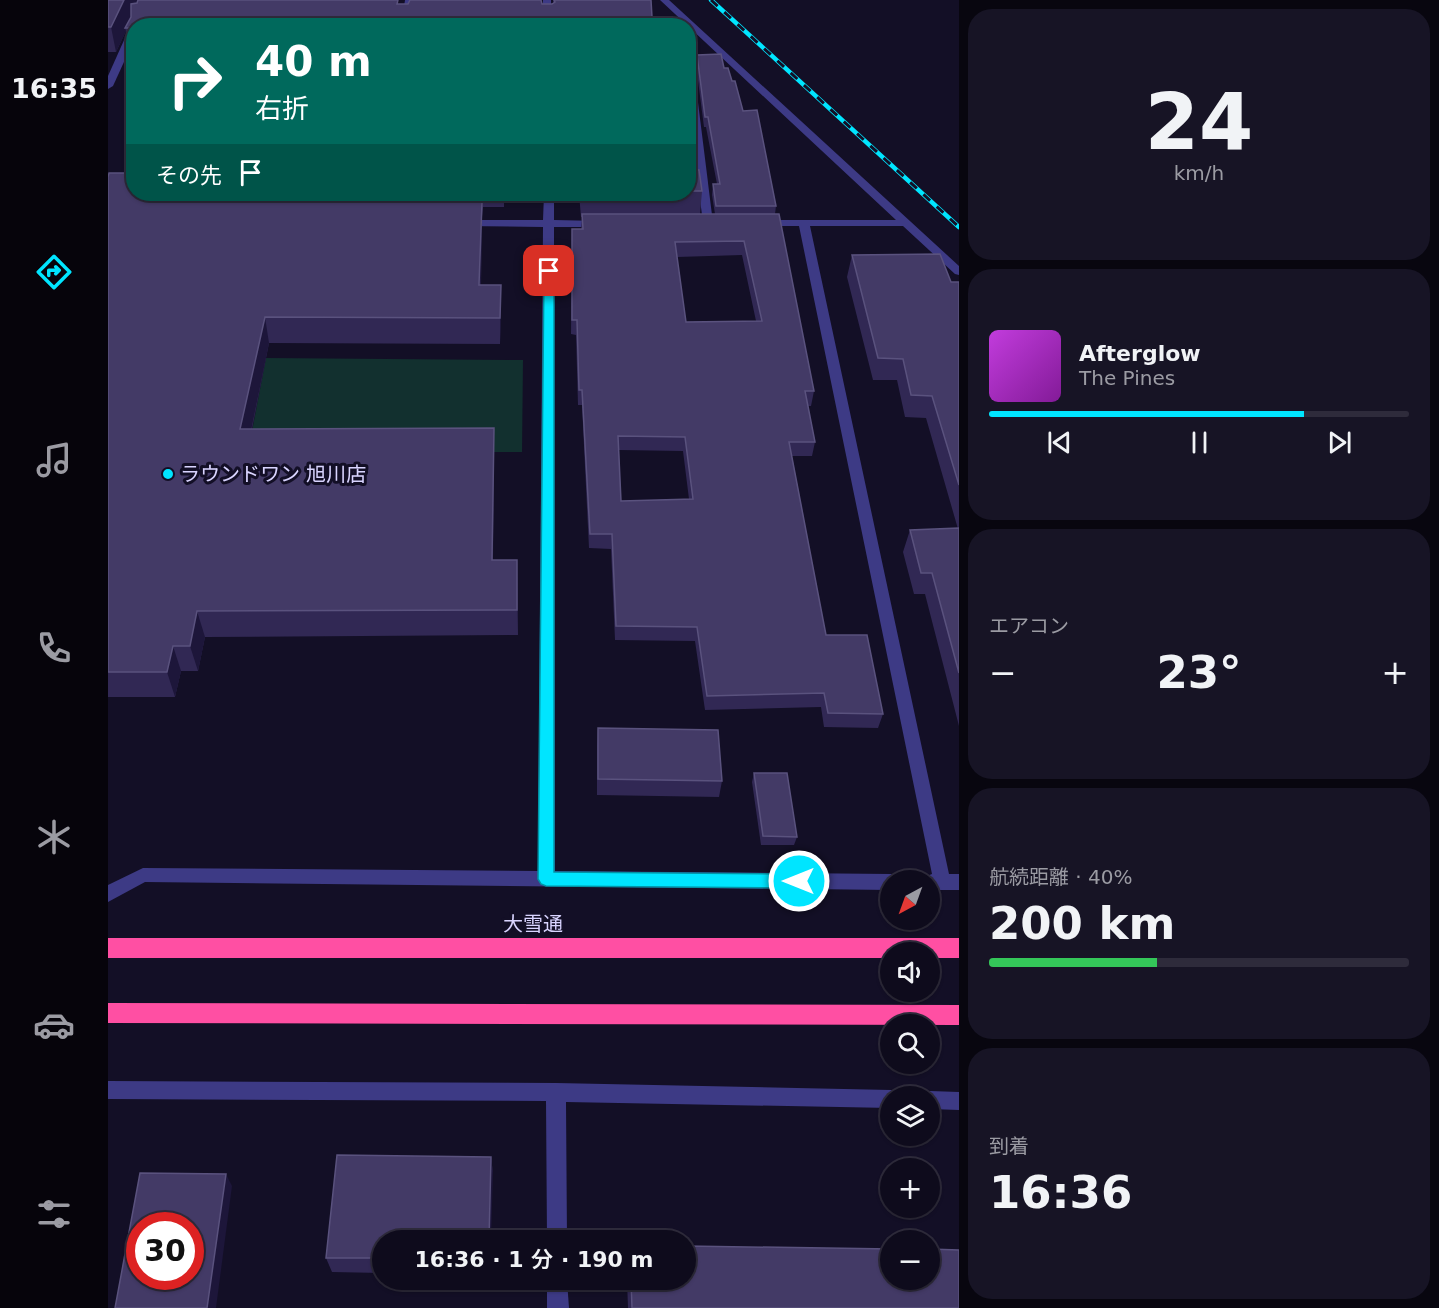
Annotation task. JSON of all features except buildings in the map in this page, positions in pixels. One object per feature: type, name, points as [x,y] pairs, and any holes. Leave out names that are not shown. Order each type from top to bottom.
[{"type":"highway","name":"大雪通","points":[[108,948],[959,948]]},
{"type":"highway","points":[[108,1013],[959,1015]]},
{"type":"street","points":[[406,18],[409,0]]},
{"type":"street","points":[[548,0],[548,18]]},
{"type":"street","points":[[664,0],[680,18]]},
{"type":"street","points":[[696,34],[959,272]]},
{"type":"street","points":[[108,86],[126,46]]},
{"type":"street","points":[[696,126],[708,223]]},
{"type":"street","points":[[377,201],[373,222],[385,222]]},
{"type":"street","points":[[546,879],[549,201]]},
{"type":"street","points":[[455,223],[617,224]]},
{"type":"street","points":[[751,223],[905,223]]},
{"type":"street","points":[[804,224],[944,882]]},
{"type":"street","points":[[108,894],[143,875],[880,882]]},
{"type":"street","points":[[556,1092],[557,1230]]},
{"type":"street","points":[[109,1094],[556,1092],[880,1099]]},
{"type":"street","points":[[940,1100],[959,1101]]},
{"type":"street","points":[[557,1290],[558,1308]]},
{"type":"green space","points":[[266,358],[523,360],[522,452],[248,452]]},
{"type":"railway","points":[[711,0],[959,227]]},
{"type":"place","name":"ラウンドワン 旭川店","points":[[168,474]]},
{"type":"route","points":[[549,271],[546,879],[799,881]]}]
